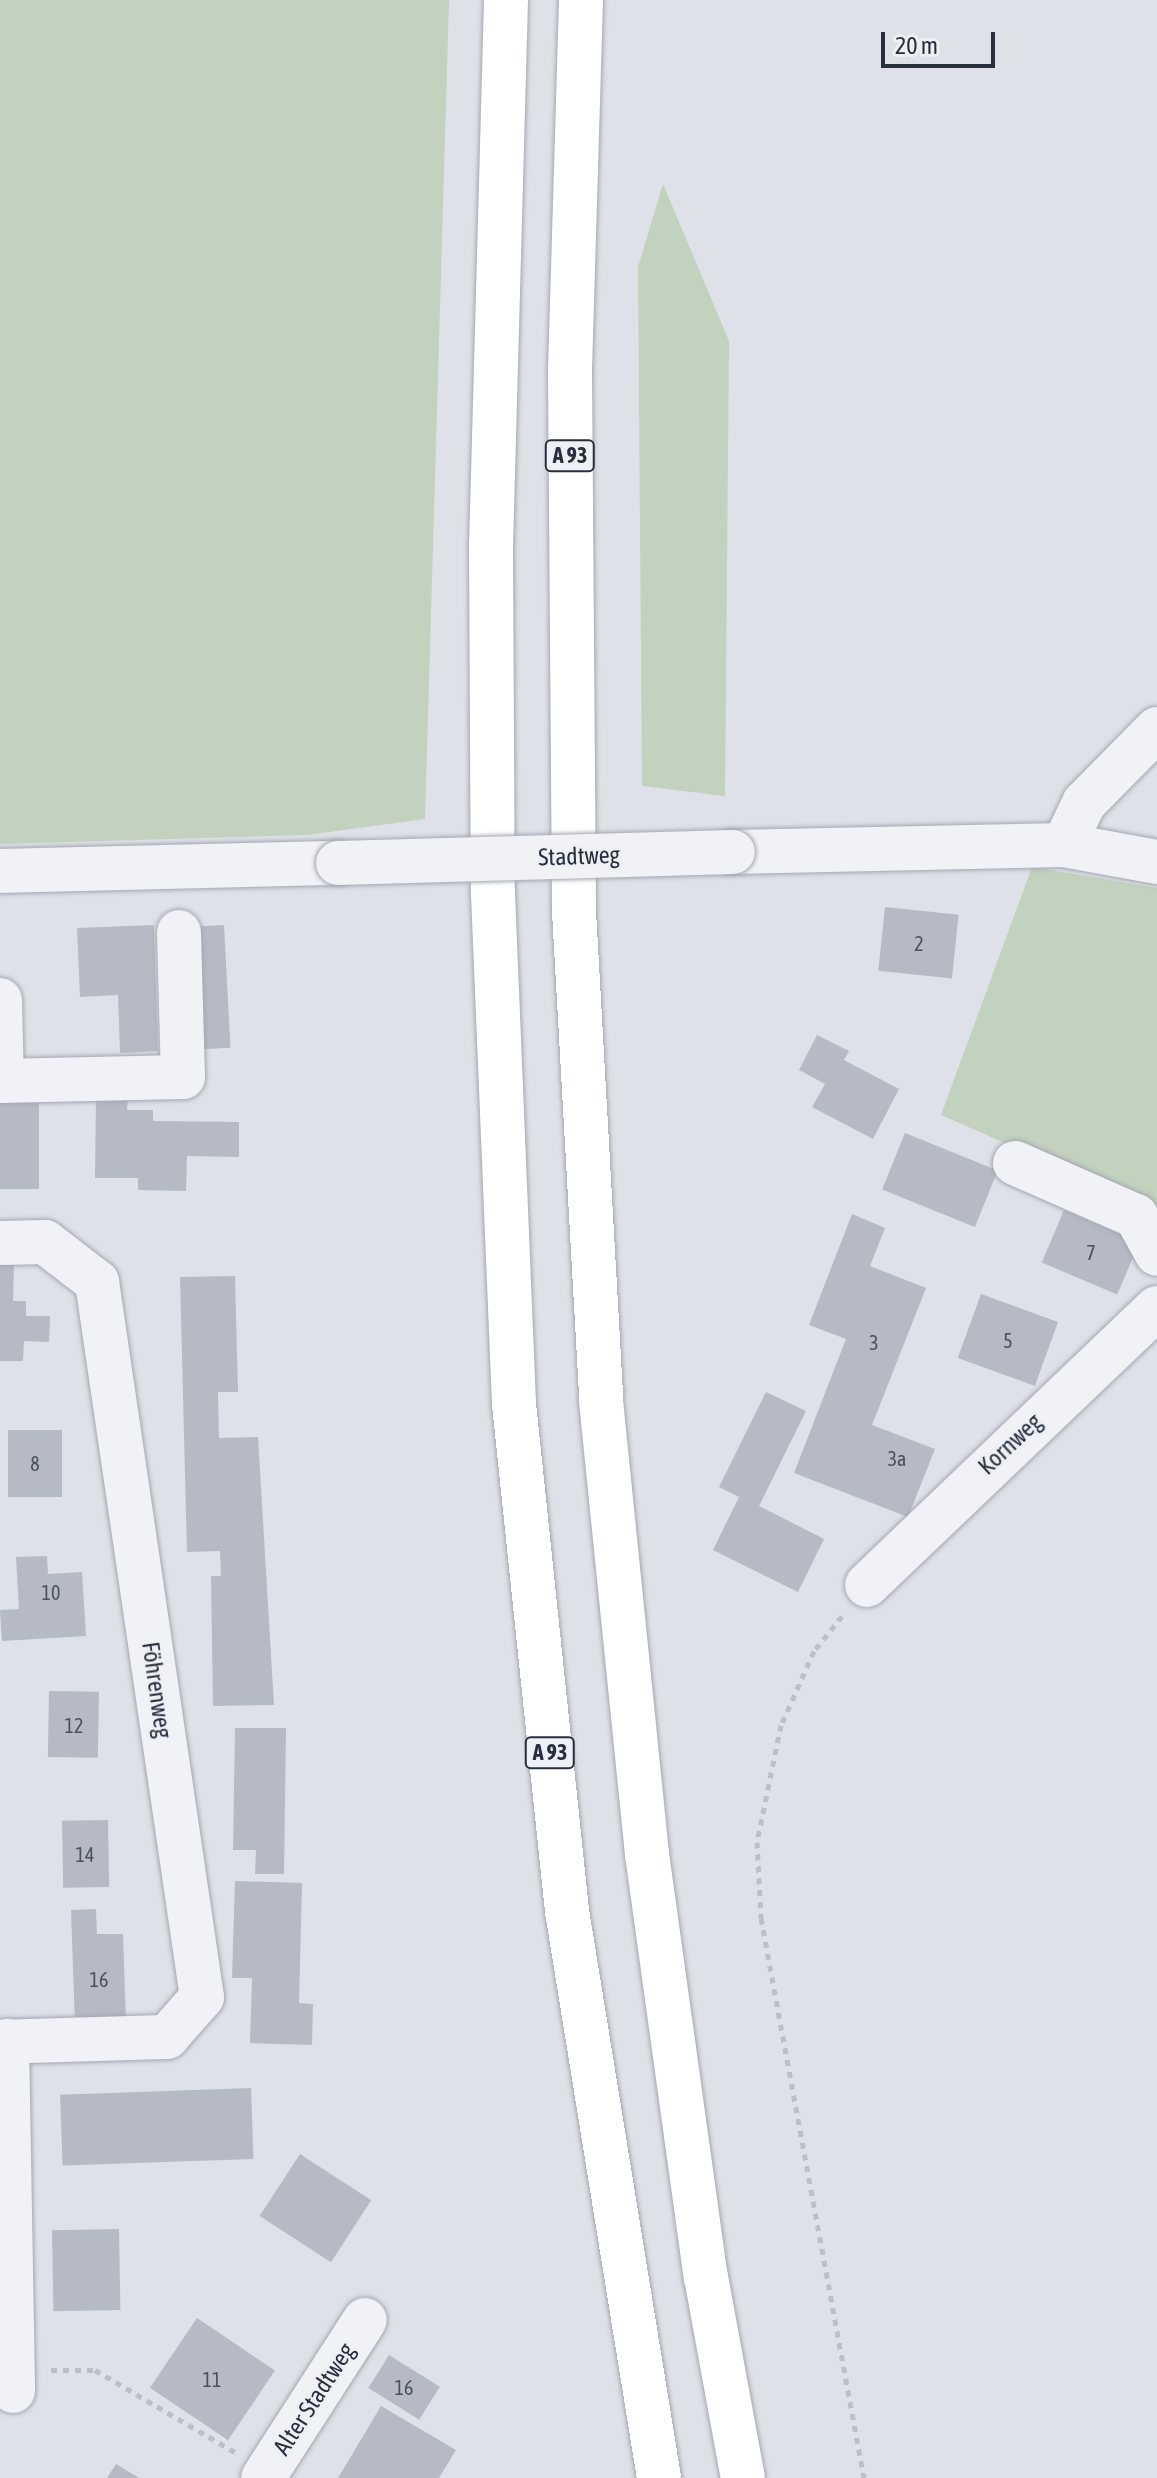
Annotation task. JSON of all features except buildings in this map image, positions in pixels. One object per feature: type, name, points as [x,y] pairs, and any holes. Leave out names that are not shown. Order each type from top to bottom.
[{"type":"highway","name":"A 93","points":[[506,0],[491,546],[493,894],[514,1404],[567,1911],[659,2478]]},
{"type":"highway","name":"A 93","points":[[581,0],[570,373],[574,911],[601,1401],[647,1854],[706,2277],[743,2478]]},
{"type":"street","points":[[1064,845],[1084,803],[1157,729]]},
{"type":"street","name":"Stadtweg","points":[[0,871],[1064,845],[1157,862]]},
{"type":"street","points":[[0,1000],[2,1081],[183,1077],[179,932]]},
{"type":"street","points":[[1015,1163],[1136,1216],[1157,1254]]},
{"type":"street","name":"Föhrenweg","points":[[0,1243],[45,1242],[97,1282],[202,1997],[167,2037],[3,2042],[12,2381]]},
{"type":"street","name":"Kornweg","points":[[867,1585],[1157,1308]]},
{"type":"street","name":"Alter Stadtweg","points":[[249,2465],[365,2320]]},
{"type":"path","points":[[864,2478],[766,1950],[757,1842],[781,1725],[814,1651],[867,1585]]},
{"type":"path","points":[[12,2381],[95,2370],[249,2465]]},
{"type":"green space","points":[[0,0],[449,0],[425,819],[307,835],[0,844]]},
{"type":"green space","points":[[663,184],[729,341],[725,796],[642,786],[638,267]]},
{"type":"green space","points":[[1032,867],[1157,888],[1157,1210],[941,1115]]}]
